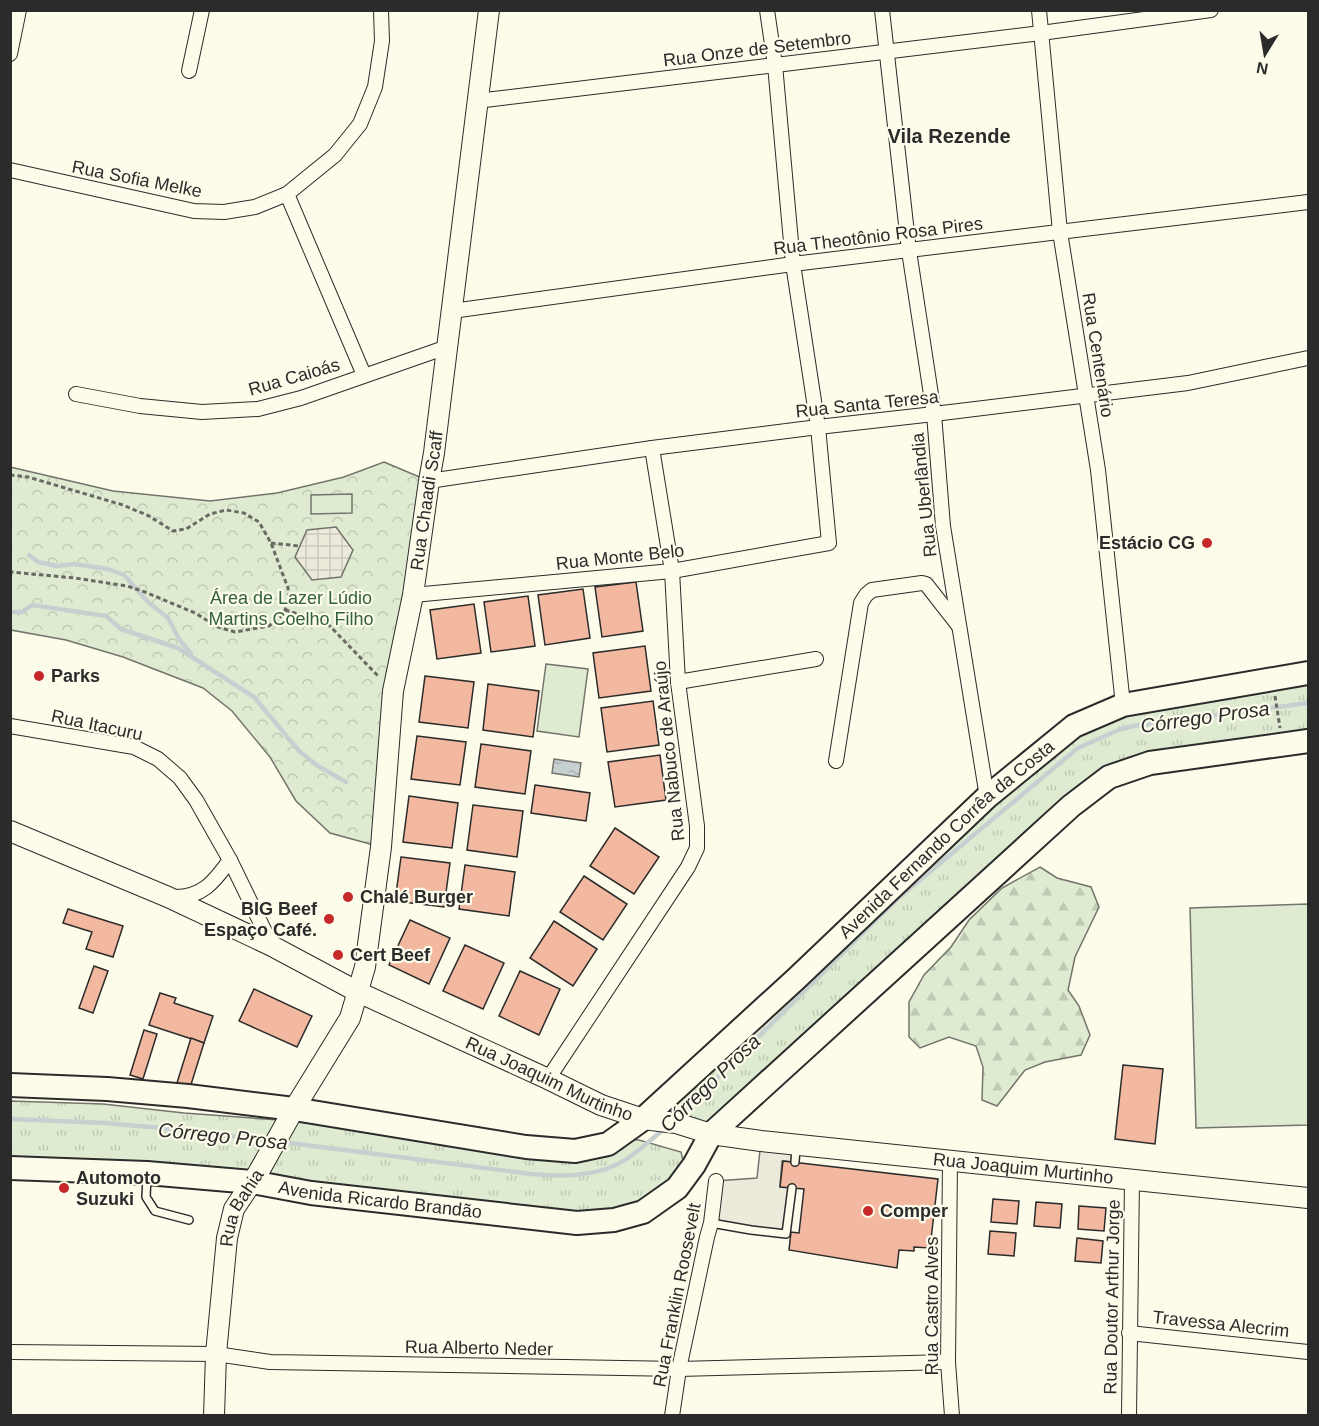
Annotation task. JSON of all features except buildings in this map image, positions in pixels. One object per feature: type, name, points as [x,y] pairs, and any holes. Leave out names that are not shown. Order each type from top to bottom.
[{"type":"main road","name":"Avenida Fernando Corrêa da Costa","points":[[652,1120],[788,986],[987,797],[1074,726],[1123,705],[1308,673]]},
{"type":"main road","points":[[707,1132],[1071,806],[1109,777],[1150,763],[1308,741]]},
{"type":"main road","points":[[10,1085],[188,1096],[290,1117],[526,1147],[575,1151],[608,1144],[652,1120]]},
{"type":"main road","name":"Avenida Ricardo Brandão","points":[[10,1168],[255,1178],[311,1193],[577,1223],[614,1220],[643,1212],[677,1188],[694,1165],[707,1132]]},
{"type":"street","points":[[10,54],[19,10]]},
{"type":"street","points":[[189,70],[202,10]]},
{"type":"street","name":"Rua Sofia Melke","points":[[10,170],[194,211],[224,212],[255,207],[287,194],[335,155],[360,124],[375,87],[382,41],[381,10]]},
{"type":"street","name":"Rua Chaadi Scaff","points":[[358,992],[365,967],[381,847],[393,691],[412,595],[434,453],[489,10]]},
{"type":"street","points":[[767,10],[775,65],[793,264],[818,427]]},
{"type":"street","name":"Rua Uberlândia","points":[[882,10],[909,251],[934,414],[943,526],[987,797]]},
{"type":"street","name":"Rua Centenário","points":[[1039,10],[1060,232],[1098,470],[1123,705]]},
{"type":"street","name":"Rua Onze de Setembro","points":[[477,101],[1041,33],[1210,10]]},
{"type":"street","points":[[287,194],[364,375]]},
{"type":"street","name":"Rua Theotônio Rosa Pires","points":[[452,311],[793,264],[1308,202]]},
{"type":"street","name":"Rua Caioás","points":[[76,394],[140,406],[202,412],[258,409],[301,398],[447,347]]},
{"type":"street","name":"Rua Santa Teresa","points":[[429,481],[652,448],[1188,383],[1308,358]]},
{"type":"street","name":"Rua Monte Belo","points":[[412,595],[672,571],[829,543],[818,427]]},
{"type":"street","name":"Rua Nabuco de Araújo","points":[[548,1079],[688,867],[697,848],[697,826],[678,682],[672,571],[652,448]]},
{"type":"street","points":[[836,761],[861,603],[866,595],[872,590],[926,584],[959,626]]},
{"type":"street","points":[[678,682],[816,659]]},
{"type":"street","name":"Rua Itacuru","points":[[10,726],[134,747],[158,759],[180,778],[196,800],[230,860],[272,946]]},
{"type":"street","name":"Rua Joaquim Murtinho","points":[[10,831],[168,897],[272,946],[358,992],[601,1105],[652,1120],[676,1123],[796,1154],[950,1161],[1308,1198]]},
{"type":"street","points":[[168,897],[192,896],[216,880],[230,860]]},
{"type":"street","name":"Rua Bahia","points":[[214,1416],[216,1354],[227,1238],[234,1209],[255,1178],[350,1018],[358,992]]},
{"type":"street","name":"Rua Castro Alves","points":[[950,1161],[948,1362],[952,1416]]},
{"type":"street","name":"Rua Doutor Arthur Jorge","points":[[1129,1416],[1132,1180]]},
{"type":"street","name":"Rua Franklin Roosevelt","points":[[672,1416],[679,1370],[711,1223],[716,1181]]},
{"type":"street","name":"Travessa Alecrim","points":[[1129,1333],[1308,1352]]},
{"type":"street","name":"Rua Alberto Neder","points":[[10,1352],[216,1354],[270,1362],[679,1370],[948,1362]]},
{"type":"lane","points":[[147,1173],[146,1197],[154,1211],[189,1220]]},
{"type":"lane","points":[[711,1223],[786,1234],[792,1188]]},
{"type":"path","points":[[10,475],[28,477],[123,505],[150,516],[173,531],[186,529],[210,514],[226,510],[244,513],[259,522],[271,543],[288,588],[289,602],[282,616],[269,626],[235,632],[218,627],[195,613],[128,586],[10,572]]},
{"type":"path","points":[[271,543],[299,546]]},
{"type":"path","points":[[285,610],[326,622],[393,691]]},
{"type":"path","points":[[1272,679],[1283,745]]},
{"type":"green space","name":"Área de Lazer Lúdio Martins Coelho Filho","points":[[384,462],[429,481],[381,847],[330,833],[296,801],[270,757],[232,711],[203,688],[123,657],[66,640],[11,630],[10,467],[113,491],[210,501],[277,493],[344,477]]},
{"type":"green space","points":[[352,494],[352,513],[311,514],[311,495]]},
{"type":"green space","points":[[546,664],[588,669],[579,737],[537,731]]},
{"type":"green space","points":[[1308,673],[1308,741],[1109,777],[711,1134],[643,1119],[1074,726]]},
{"type":"green space","points":[[1040,867],[1057,878],[1091,887],[1099,907],[1075,957],[1068,990],[1079,1006],[1090,1035],[1081,1055],[1045,1062],[1025,1070],[997,1106],[982,1100],[983,1067],[976,1046],[949,1037],[920,1048],[909,1037],[909,1002],[924,975],[951,947],[969,920],[1002,888]]},
{"type":"green space","points":[[1308,904],[1308,1125],[1196,1128],[1190,908]]},
{"type":"green space","points":[[11,1101],[103,1104],[293,1121],[540,1157],[639,1140],[681,1152],[684,1164],[670,1182],[641,1201],[614,1214],[577,1217],[11,1160]]},
{"type":"shaded area","points":[[336,527],[353,550],[341,577],[312,580],[295,557],[307,530]]},
{"type":"shaded area","points":[[761,1141],[797,1145],[795,1162],[782,1161],[780,1186],[792,1188],[786,1234],[711,1223],[716,1181],[757,1178]]},
{"type":"water","points":[[554,759],[581,763],[579,777],[552,773]]},
{"type":"waterway","points":[[29,555],[38,562],[56,566],[74,564],[108,569],[124,575],[148,602],[168,618],[179,639],[191,654]]},
{"type":"waterway","points":[[10,612],[22,612],[32,605],[106,616],[121,629],[178,648],[254,697],[299,751],[318,766],[346,782]]},
{"type":"waterway","name":"Córrego Prosa","points":[[676,1119],[896,900],[1078,748],[1133,726],[1308,703]]},
{"type":"waterway","name":"Córrego Prosa","points":[[10,1119],[105,1123],[271,1141]]},
{"type":"waterway","name":"Córrego Prosa","points":[[282,1142],[531,1174],[569,1175],[594,1172],[617,1164],[638,1151],[665,1128]]},
{"type":"place","name":"Estácio CG","points":[[1207,543]]},
{"type":"place","name":"Parks","points":[[39,676]]},
{"type":"place","name":"Chalé Burger","points":[[348,897]]},
{"type":"place","name":"BIG Beef Espaço Café.","points":[[329,919]]},
{"type":"place","name":"Cert Beef","points":[[338,955]]},
{"type":"place","name":"Automoto Suzuki","points":[[64,1188]]},
{"type":"place","name":"Comper","points":[[868,1211]]},
{"type":"district","name":"Vila Rezende","points":[[949,136]]}]
